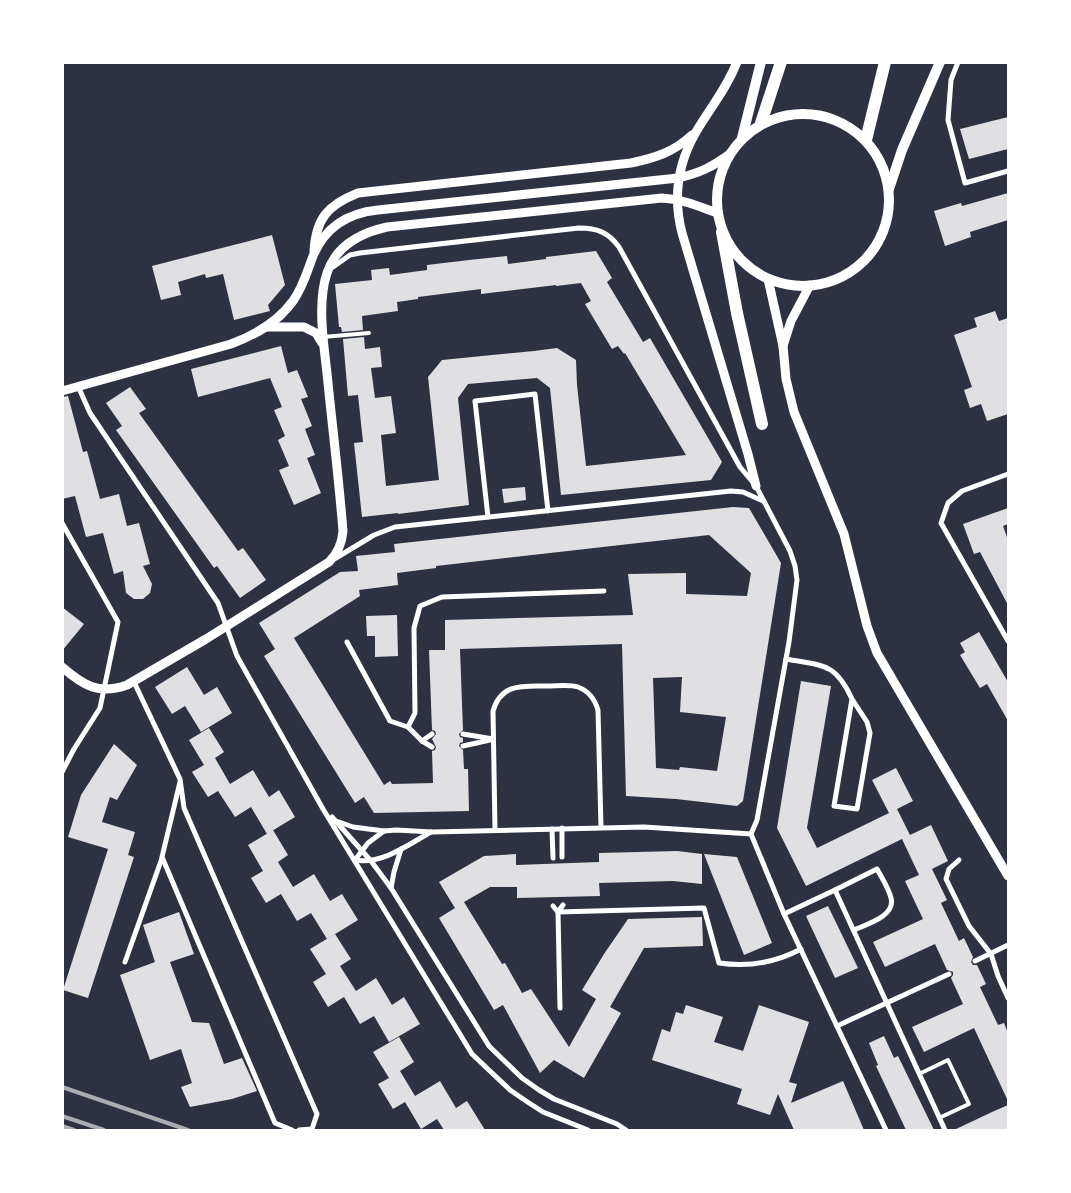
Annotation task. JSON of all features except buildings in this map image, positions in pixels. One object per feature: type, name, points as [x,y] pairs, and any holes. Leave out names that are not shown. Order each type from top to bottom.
[{"type":"highway","points":[[761,123],[781,62]]},
{"type":"highway","points":[[866,140],[885,62]]},
{"type":"highway","points":[[722,232],[737,313],[762,424]]},
{"type":"main road","points":[[742,138],[762,62]]},
{"type":"main road","points":[[889,189],[902,150],[940,62]]},
{"type":"main road","points":[[805,113],[828,117],[848,126],[866,140],[881,163],[889,189],[889,212],[882,234],[870,254],[853,270],[833,281],[810,286],[789,285],[768,279],[749,268],[733,251],[722,232],[717,213],[716,192],[721,172],[730,154],[742,138],[761,123],[782,115],[805,113]]},
{"type":"street","points":[[313,256],[315,233],[318,224],[339,202],[358,193],[631,163],[672,151],[696,132],[718,101],[737,62]]},
{"type":"street","points":[[958,62],[951,80],[948,120],[965,183],[1008,171]]},
{"type":"street","points":[[696,132],[682,165],[677,189],[678,217],[756,486],[790,551],[796,572],[796,588],[786,659],[757,820],[751,834],[784,914],[886,1130]]},
{"type":"street","points":[[62,391],[231,344],[254,335],[267,327],[293,300],[302,286],[320,242],[332,228],[347,217],[378,210],[678,178],[706,170],[730,154]]},
{"type":"street","points":[[329,562],[336,555],[340,547],[343,531],[324,342],[322,296],[327,272],[334,258],[343,247],[363,234],[387,228],[662,198],[690,202],[717,213]]},
{"type":"street","points":[[327,272],[342,259],[360,253],[578,228],[590,228],[605,233],[619,247],[740,468],[756,486]]},
{"type":"street","points":[[768,279],[783,346],[786,379],[794,412],[844,534],[867,626],[877,653],[1008,876]]},
{"type":"street","points":[[783,346],[791,322],[810,286]]},
{"type":"street","points":[[267,327],[304,328],[316,333],[324,342]]},
{"type":"street","points":[[78,386],[90,413],[218,603],[236,656],[323,809],[472,1054],[510,1090],[526,1101],[543,1112],[588,1130]]},
{"type":"street","points":[[488,517],[475,401],[504,397],[535,394],[548,511]]},
{"type":"street","points":[[1008,474],[962,491],[948,503],[941,523],[1008,641]]},
{"type":"street","points":[[62,667],[92,687],[104,690],[114,690],[134,682],[384,530],[731,491],[743,492],[764,502]]},
{"type":"street","points":[[62,523],[118,622],[100,708],[62,772]]},
{"type":"street","points":[[408,727],[415,713],[414,628],[420,606],[442,598],[604,592]]},
{"type":"street","points":[[348,642],[390,721],[408,727],[422,741],[432,747]]},
{"type":"street","points":[[786,659],[830,668],[842,680],[867,722],[870,733],[857,810],[834,806],[852,699]]},
{"type":"street","points":[[134,682],[180,780],[184,808],[317,1114],[312,1129],[300,1130]]},
{"type":"street","points":[[495,830],[493,711],[496,700],[503,693],[514,688],[569,686],[579,688],[588,693],[595,701],[598,710],[601,827]]},
{"type":"street","points":[[422,741],[432,734]]},
{"type":"street","points":[[463,734],[493,739]]},
{"type":"street","points":[[463,746],[493,739]]},
{"type":"street","points":[[125,962],[162,857],[180,780]]},
{"type":"street","points":[[323,809],[362,851],[391,888],[488,1046],[522,1078],[539,1090],[554,1099],[616,1124],[626,1130]]},
{"type":"street","points":[[335,820],[353,827],[384,831],[432,832],[601,827],[682,828],[751,834]]},
{"type":"street","points":[[552,828],[552,858]]},
{"type":"street","points":[[562,828],[562,857]]},
{"type":"street","points":[[355,860],[376,836],[384,831]]},
{"type":"street","points":[[355,860],[370,861],[401,850],[432,832]]},
{"type":"street","points":[[391,888],[401,850]]},
{"type":"street","points":[[162,857],[275,1123],[292,1130]]},
{"type":"street","points":[[958,860],[949,869],[946,879],[969,926],[990,954],[1008,998]]},
{"type":"street","points":[[784,914],[877,869],[892,899],[892,906],[888,913],[854,930]]},
{"type":"street","points":[[835,890],[945,1130]]},
{"type":"street","points":[[560,1008],[558,912],[563,905]]},
{"type":"street","points":[[553,906],[558,912]]},
{"type":"street","points":[[558,912],[704,908],[719,963],[750,965],[783,957],[801,949]]},
{"type":"street","points":[[975,962],[1008,945]]},
{"type":"street","points":[[837,1026],[949,974]]},
{"type":"lane","points":[[324,342],[369,333]]},
{"type":"lane","points":[[919,1074],[948,1060],[969,1104],[939,1118]]},
{"type":"railway","points":[[62,1087],[188,1130]]},
{"type":"railway","points":[[62,1116],[104,1130]]},
{"type":"railway","points":[[62,1126],[74,1130]]}]
